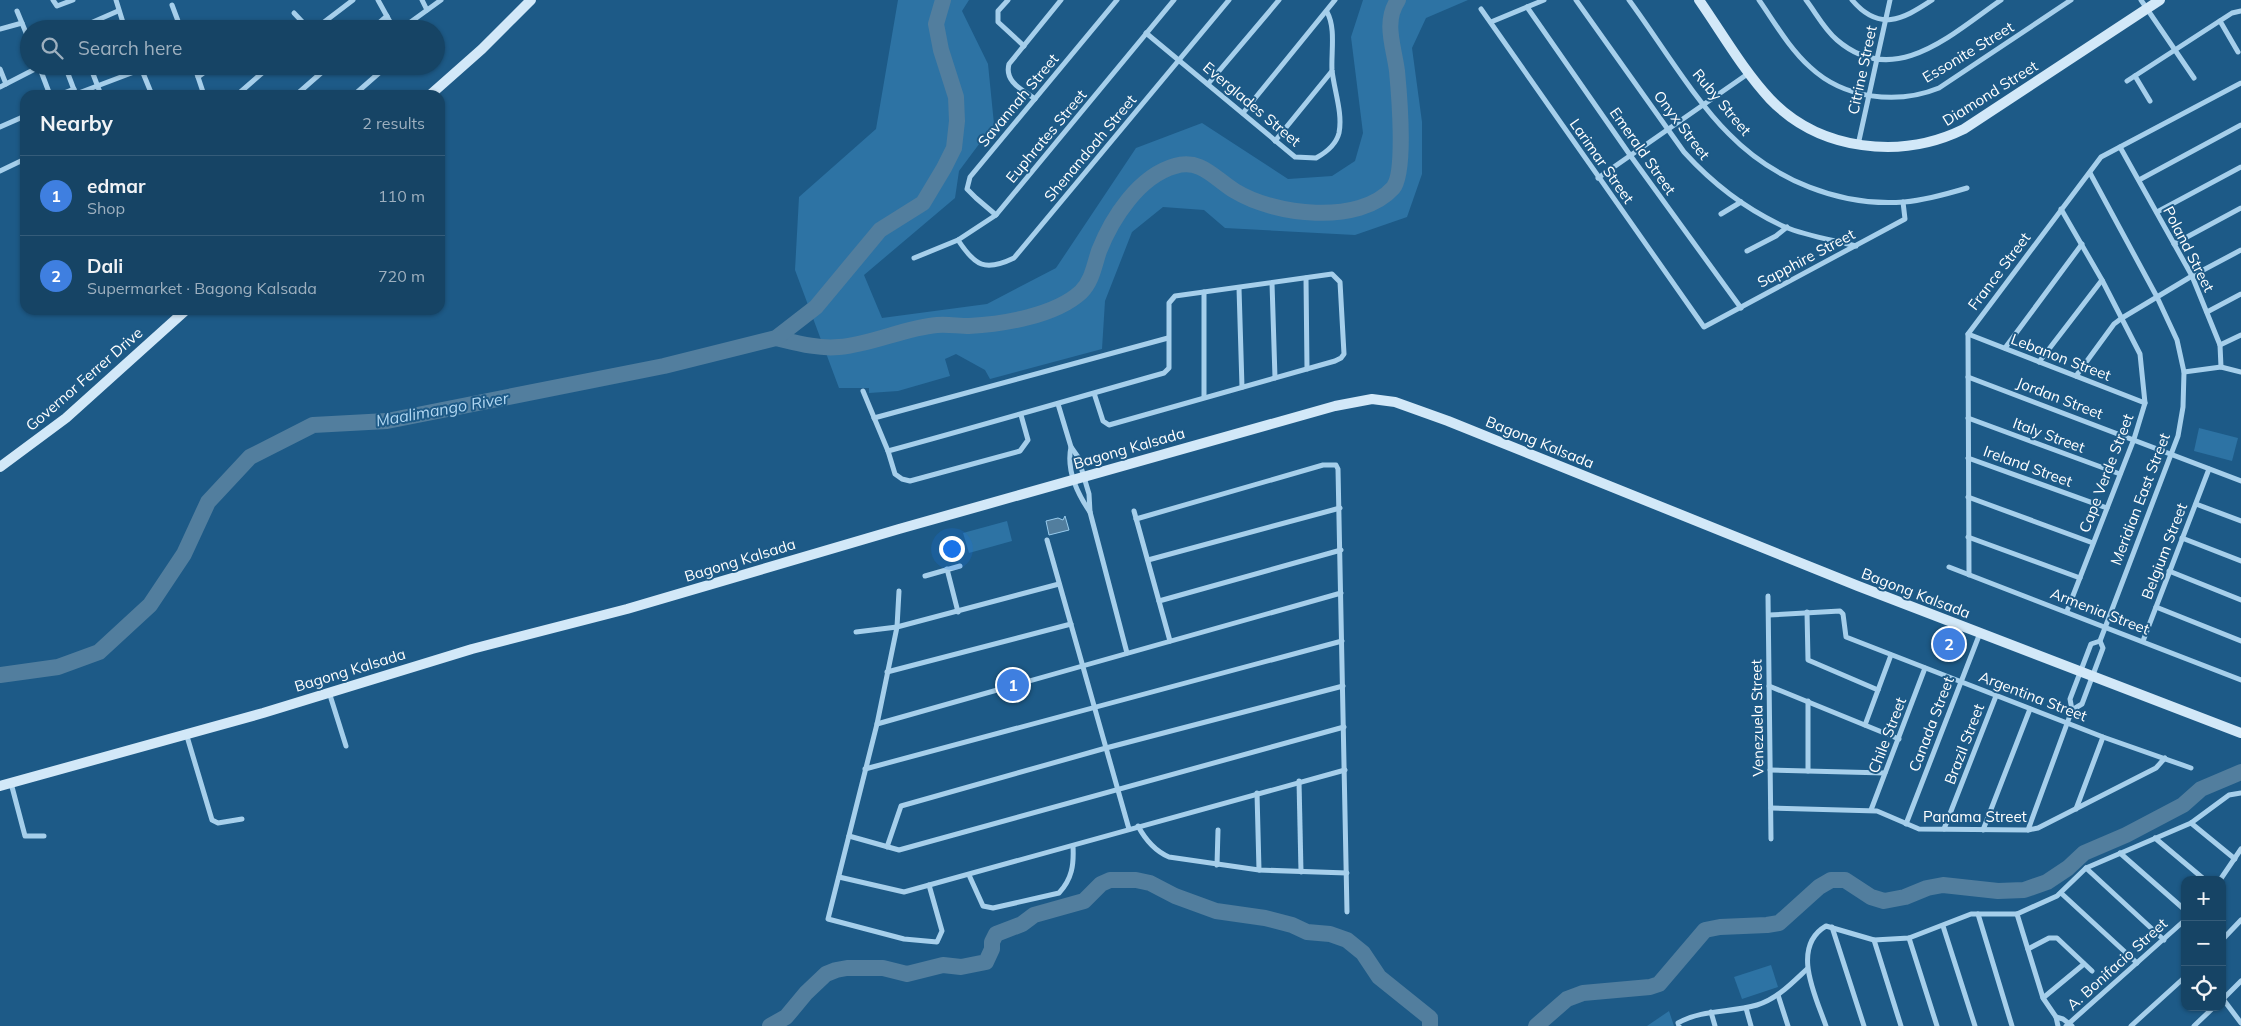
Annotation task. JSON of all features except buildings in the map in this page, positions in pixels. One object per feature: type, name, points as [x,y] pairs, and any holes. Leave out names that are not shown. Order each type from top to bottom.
[{"type":"street","points":[[53,0],[57,6],[73,0]]},
{"type":"street","points":[[116,0],[122,20]]},
{"type":"street","points":[[327,20],[353,0]]},
{"type":"street","points":[[378,0],[389,20]]},
{"type":"street","points":[[422,0],[428,10]]},
{"type":"street","points":[[414,20],[441,0]]},
{"type":"street","points":[[436,90],[482,49],[531,0]]},
{"type":"street","points":[[1008,0],[998,11],[998,22],[1024,46]]},
{"type":"street","points":[[1035,99],[1009,78],[1008,71],[1010,64],[1061,0]]},
{"type":"street","name":"Savannah Street","points":[[996,215],[971,194],[967,189],[968,183],[1117,0]]},
{"type":"street","name":"Euphrates Street","points":[[914,258],[958,240],[996,215],[1174,0]]},
{"type":"street","name":"Shenandoah Street","points":[[958,240],[969,257],[980,264],[1004,263],[1014,258],[1229,0]]},
{"type":"street","points":[[1208,84],[1279,0]]},
{"type":"street","points":[[1242,113],[1335,0]]},
{"type":"street","points":[[1491,22],[1544,0]]},
{"type":"street","name":"Onyx Street","points":[[1576,0],[1667,129],[1703,173],[1741,202],[1786,227],[1856,246]]},
{"type":"street","name":"Ruby Street","points":[[1630,0],[1703,103],[1728,133],[1749,153],[1798,181],[1826,194],[1856,201],[1903,202],[1967,188]]},
{"type":"street","name":"Diamond Street","points":[[1699,0],[1749,73],[1772,100],[1807,127],[1829,137],[1858,145],[1902,147],[1943,139],[1987,115],[2160,0]]},
{"type":"street","name":"Essonite Street","points":[[1759,0],[1796,52],[1810,67],[1837,85],[1870,96],[1908,96],[1926,93],[1939,88],[2071,0]]},
{"type":"street","points":[[1806,0],[1836,39],[1849,49],[1878,58],[1892,59],[1920,54],[2001,0]]},
{"type":"street","points":[[1852,0],[1872,18],[1885,21],[1904,17],[1932,0]]},
{"type":"street","name":"Citrine Street","points":[[1858,145],[1890,0]]},
{"type":"street","points":[[2142,0],[2194,78]]},
{"type":"street","points":[[172,5],[178,20]]},
{"type":"street","name":"Emerald Street","points":[[1528,7],[1630,155],[1740,308]]},
{"type":"street","name":"Larimar Street","points":[[1481,9],[1704,327]]},
{"type":"street","points":[[17,11],[21,20]]},
{"type":"street","points":[[98,20],[118,11]]},
{"type":"street","points":[[2127,81],[2220,21],[2241,11]]},
{"type":"street","name":"Everglades Street","points":[[1146,34],[1295,157],[1305,159],[1316,158],[1334,144],[1339,132],[1332,71],[1331,25],[1327,12]]},
{"type":"street","points":[[294,13],[301,20]]},
{"type":"street","points":[[382,20],[387,16]]},
{"type":"street","points":[[2220,21],[2238,52]]},
{"type":"street","points":[[0,29],[20,24]]},
{"type":"street","points":[[0,69],[6,84]]},
{"type":"street","points":[[1275,141],[1332,71]]},
{"type":"street","points":[[1598,178],[1703,103],[1749,73]]},
{"type":"street","points":[[0,87],[23,75]]},
{"type":"street","points":[[42,75],[48,90]]},
{"type":"street","points":[[68,75],[74,90]]},
{"type":"street","points":[[93,75],[99,90]]},
{"type":"street","points":[[84,90],[124,75]]},
{"type":"street","points":[[144,75],[150,90]]},
{"type":"street","points":[[201,75],[198,77],[202,90]]},
{"type":"street","points":[[243,90],[260,75]]},
{"type":"street","points":[[302,90],[319,75]]},
{"type":"street","points":[[360,90],[377,75]]},
{"type":"street","points":[[2135,76],[2150,101]]},
{"type":"street","name":"France Street","points":[[1968,334],[2101,157],[2241,83]]},
{"type":"street","points":[[0,127],[20,118]]},
{"type":"street","points":[[2139,180],[2241,125]]},
{"type":"street","name":"Poland Street","points":[[2120,147],[2192,276],[2220,346],[2221,367]]},
{"type":"street","points":[[0,171],[20,161]]},
{"type":"street","points":[[2157,212],[2241,166]]},
{"type":"street","name":"Meridian East Street","points":[[2072,710],[2082,704],[2103,648],[2100,641],[2171,453],[2180,424],[2184,372],[2176,340],[2157,297],[2090,173]]},
{"type":"street","points":[[1721,214],[1741,202]]},
{"type":"street","name":"Sapphire Street","points":[[1704,327],[1905,219],[1903,202]]},
{"type":"street","points":[[2174,244],[2241,208]]},
{"type":"street","name":"Cape Verde Street","points":[[2061,209],[2102,280],[2140,354],[2145,403],[2134,440],[2067,611]]},
{"type":"street","points":[[1747,251],[1776,236],[1786,227]]},
{"type":"street","points":[[2005,348],[2082,244]]},
{"type":"street","points":[[2076,376],[2114,324],[2192,276],[2241,250]]},
{"type":"street","points":[[888,451],[1058,404],[1094,393],[1167,371],[1169,368],[1169,302],[1175,296],[1332,274],[1340,282],[1344,354],[1336,361],[1109,425],[1103,421],[1094,393]]},
{"type":"street","points":[[1306,278],[1307,369]]},
{"type":"street","points":[[2040,362],[2102,280]]},
{"type":"street","points":[[1272,283],[1275,378]]},
{"type":"street","points":[[1239,288],[1242,387]]},
{"type":"street","points":[[1204,292],[1204,397]]},
{"type":"street","points":[[2207,312],[2241,294]]},
{"type":"street","name":"Governor Ferrer Drive","points":[[0,467],[66,418],[180,315]]},
{"type":"street","points":[[1968,334],[1969,575]]},
{"type":"street","name":"Lebanon Street","points":[[1968,334],[2145,403]]},
{"type":"street","points":[[2220,346],[2241,335]]},
{"type":"street","points":[[874,418],[1168,338]]},
{"type":"street","points":[[2184,372],[2221,367],[2241,372]]},
{"type":"street","name":"Jordan Street","points":[[1968,377],[2241,481]]},
{"type":"street","points":[[863,391],[888,451],[895,474],[902,479],[910,481],[1020,451],[1025,447],[1028,440],[1021,414]]},
{"type":"street","name":"Bagong Kalsada","points":[[0,786],[263,713],[472,650],[627,609],[1079,478],[1335,406],[1372,399],[1395,402],[1448,421],[1980,633],[2241,733]]},
{"type":"street","points":[[1058,404],[1071,447],[1078,457],[1079,497],[1090,512]]},
{"type":"street","name":"Italy Street","points":[[1968,418],[2120,474]]},
{"type":"street","points":[[1071,447],[1068,460],[1089,494],[1090,512],[1127,653]]},
{"type":"street","name":"Ireland Street","points":[[1968,458],[2107,508]]},
{"type":"street","points":[[1136,519],[1331,464],[1336,465],[1338,469],[1340,508],[1347,912]]},
{"type":"street","name":"Belgium Street","points":[[2143,641],[2210,469]]},
{"type":"street","points":[[1968,497],[2093,543]]},
{"type":"street","points":[[2196,504],[2241,521]]},
{"type":"street","points":[[1148,560],[1340,508]]},
{"type":"street","points":[[1134,511],[1170,641]]},
{"type":"street","points":[[1968,537],[2080,578]]},
{"type":"street","points":[[2182,538],[2241,561]]},
{"type":"street","points":[[1047,540],[1129,828]]},
{"type":"street","points":[[1159,601],[1341,550]]},
{"type":"street","points":[[925,576],[960,566]]},
{"type":"street","name":"Armenia Street","points":[[1949,567],[2067,611],[2241,680]]},
{"type":"street","points":[[947,569],[958,612]]},
{"type":"street","points":[[2169,571],[2241,600]]},
{"type":"street","points":[[856,632],[897,627],[1059,584]]},
{"type":"street","points":[[899,591],[897,627],[877,724],[828,919],[904,940],[937,942],[942,931],[929,885]]},
{"type":"street","points":[[877,724],[1341,593]]},
{"type":"street","name":"Venezuela Street","points":[[1768,596],[1771,839]]},
{"type":"street","points":[[2156,607],[2241,641]]},
{"type":"street","name":"Argentina Street","points":[[1769,615],[1840,611],[1843,614],[1846,637],[2030,709],[2191,768]]},
{"type":"street","points":[[1807,612],[1808,660],[1878,690]]},
{"type":"street","points":[[887,672],[1071,624]]},
{"type":"street","name":"Canada Street","points":[[1906,824],[1980,633]]},
{"type":"street","name":"Meridian East Street","points":[[2080,672],[2091,644],[2100,641]]},
{"type":"street","points":[[866,769],[1342,642]]},
{"type":"street","points":[[1865,724],[1891,655]]},
{"type":"street","name":"Chile Street","points":[[1871,810],[1925,668]]},
{"type":"street","points":[[2028,830],[2066,722],[2072,710],[2070,699],[2080,672]]},
{"type":"street","points":[[888,847],[901,806],[1106,748],[1343,686]]},
{"type":"street","points":[[1769,686],[1899,739]]},
{"type":"street","points":[[329,692],[346,746]]},
{"type":"street","name":"Brazil Street","points":[[1944,829],[1996,696]]},
{"type":"street","points":[[1808,701],[1808,771]]},
{"type":"street","points":[[1983,830],[2030,709]]},
{"type":"street","points":[[849,836],[899,850],[1344,727]]},
{"type":"street","points":[[186,733],[212,820],[218,823],[242,819]]},
{"type":"street","points":[[2076,810],[2103,736]]},
{"type":"street","name":"Panama Street","points":[[1771,808],[1871,810],[1919,829],[2028,830],[2038,828],[2076,810],[2156,768],[2165,758]]},
{"type":"street","points":[[839,877],[904,892],[1073,846],[1129,828],[1345,770]]},
{"type":"street","points":[[1770,770],[1885,774]]},
{"type":"street","points":[[1299,782],[1301,872]]},
{"type":"street","points":[[11,783],[25,836],[44,836]]},
{"type":"street","points":[[1257,793],[1259,870]]},
{"type":"street","points":[[1826,1026],[1807,969],[1807,956],[1813,941],[1821,929],[1832,927],[1874,940],[1909,938],[1971,914],[2017,914],[2061,893],[2086,868],[2191,822],[2229,795],[2241,793]]},
{"type":"street","points":[[2191,822],[2235,859]]},
{"type":"street","points":[[1138,826],[1145,839],[1162,854],[1169,857],[1259,870],[1347,873]]},
{"type":"street","points":[[1217,865],[1218,830]]},
{"type":"street","points":[[2155,838],[2200,876]]},
{"type":"street","points":[[969,875],[983,906],[993,908],[1059,892],[1071,874],[1074,864],[1073,846]]},
{"type":"street","points":[[2223,876],[2241,848]]},
{"type":"street","points":[[2120,853],[2181,906]]},
{"type":"street","points":[[2086,868],[2164,940]]},
{"type":"street","points":[[2061,893],[2137,963]]},
{"type":"street","points":[[1978,914],[2012,1026]]},
{"type":"street","points":[[2017,914],[2043,998],[2056,1017],[2058,1026]]},
{"type":"street","points":[[2226,936],[2241,920]]},
{"type":"street","name":"A. Bonifacio Street","points":[[2069,1025],[2184,921]]},
{"type":"street","points":[[1943,926],[1975,1026]]},
{"type":"street","points":[[1832,927],[1864,1026]]},
{"type":"street","points":[[1909,938],[1937,1026]]},
{"type":"street","points":[[2028,950],[2049,938],[2057,938],[2092,971]]},
{"type":"street","points":[[1874,940],[1901,1026]]},
{"type":"street","points":[[2043,998],[2084,964]]},
{"type":"street","points":[[1678,1025],[1689,1017],[1711,1012],[1746,1008],[1770,1000],[1807,969]]},
{"type":"street","points":[[2131,1026],[2181,981]]},
{"type":"street","points":[[2226,997],[2241,981]]},
{"type":"street","points":[[1778,995],[1788,1026]]},
{"type":"street","points":[[2226,1004],[2241,1023]]},
{"type":"street","points":[[1746,1008],[1751,1026]]},
{"type":"street","points":[[2197,1025],[2210,1011]]},
{"type":"street","points":[[1711,1012],[1715,1026]]},
{"type":"street","points":[[2056,1017],[2069,1025]]},
{"type":"shaded area","points":[[898,0],[969,0],[962,11],[988,64],[994,124],[959,171],[955,198],[864,275],[882,318],[987,304],[1056,268],[1136,148],[1202,123],[1288,179],[1332,176],[1355,161],[1363,133],[1351,37],[1363,0],[1468,0],[1426,18],[1412,48],[1422,122],[1422,174],[1407,217],[1355,235],[1225,228],[1204,210],[1163,207],[1132,232],[1105,301],[1102,349],[990,379],[985,370],[956,354],[945,359],[950,376],[898,391],[869,393],[869,388],[839,388],[795,270],[799,197],[876,129]]},
{"type":"shaded area","points":[[2199,428],[2238,438],[2232,461],[2194,451]]},
{"type":"shaded area","points":[[1065,516],[1069,530],[1049,535],[1046,521],[1058,518],[1063,520]]},
{"type":"shaded area","points":[[1007,521],[1012,541],[969,553],[963,533]]},
{"type":"shaded area","points":[[1771,965],[1778,987],[1742,999],[1734,977]]},
{"type":"shaded area","points":[[1669,1011],[1674,1026],[1647,1026]]},
{"type":"waterway","name":"Maalimango River","points":[[0,675],[58,667],[99,652],[150,605],[184,554],[208,502],[250,457],[313,425],[387,421],[664,366],[776,338],[816,307],[880,230],[923,203],[954,148],[957,121],[956,97],[941,50],[936,24],[943,0]]},
{"type":"waterway","points":[[776,338],[800,344],[839,347],[864,343],[925,327],[941,325],[969,326],[1013,321],[1057,307],[1070,300],[1085,288],[1111,225],[1128,200],[1150,179],[1162,171],[1175,166],[1184,164],[1200,167],[1235,191],[1271,206],[1293,211],[1338,212],[1359,208],[1378,200],[1393,188],[1397,180],[1401,150],[1397,71],[1390,26],[1391,17],[1398,0]]},
{"type":"waterway","points":[[1536,1026],[1567,999],[1583,993],[1650,987],[1659,984],[1705,930],[1720,927],[1779,923],[1819,887],[1831,880],[1845,880],[1871,897],[1884,901],[1905,897],[1927,888],[1943,885],[1998,891],[2024,890],[2047,882],[2068,868],[2084,853],[2126,835],[2183,805],[2201,789],[2241,772]]},
{"type":"waterway","points":[[770,1026],[786,1017],[806,993],[826,974],[836,970],[847,968],[883,968],[907,974],[943,965],[961,967],[986,962],[996,934],[1022,924],[1034,915],[1084,901],[1101,884],[1110,880],[1136,880],[1150,883],[1175,896],[1216,911],[1265,918],[1292,925],[1307,932],[1330,934],[1347,940],[1363,953],[1379,977],[1430,1018],[1430,1026]]},
{"type":"place","name":"Dali","points":[[1949,644]]},
{"type":"place","name":"edmar","points":[[1013,685]]}]
